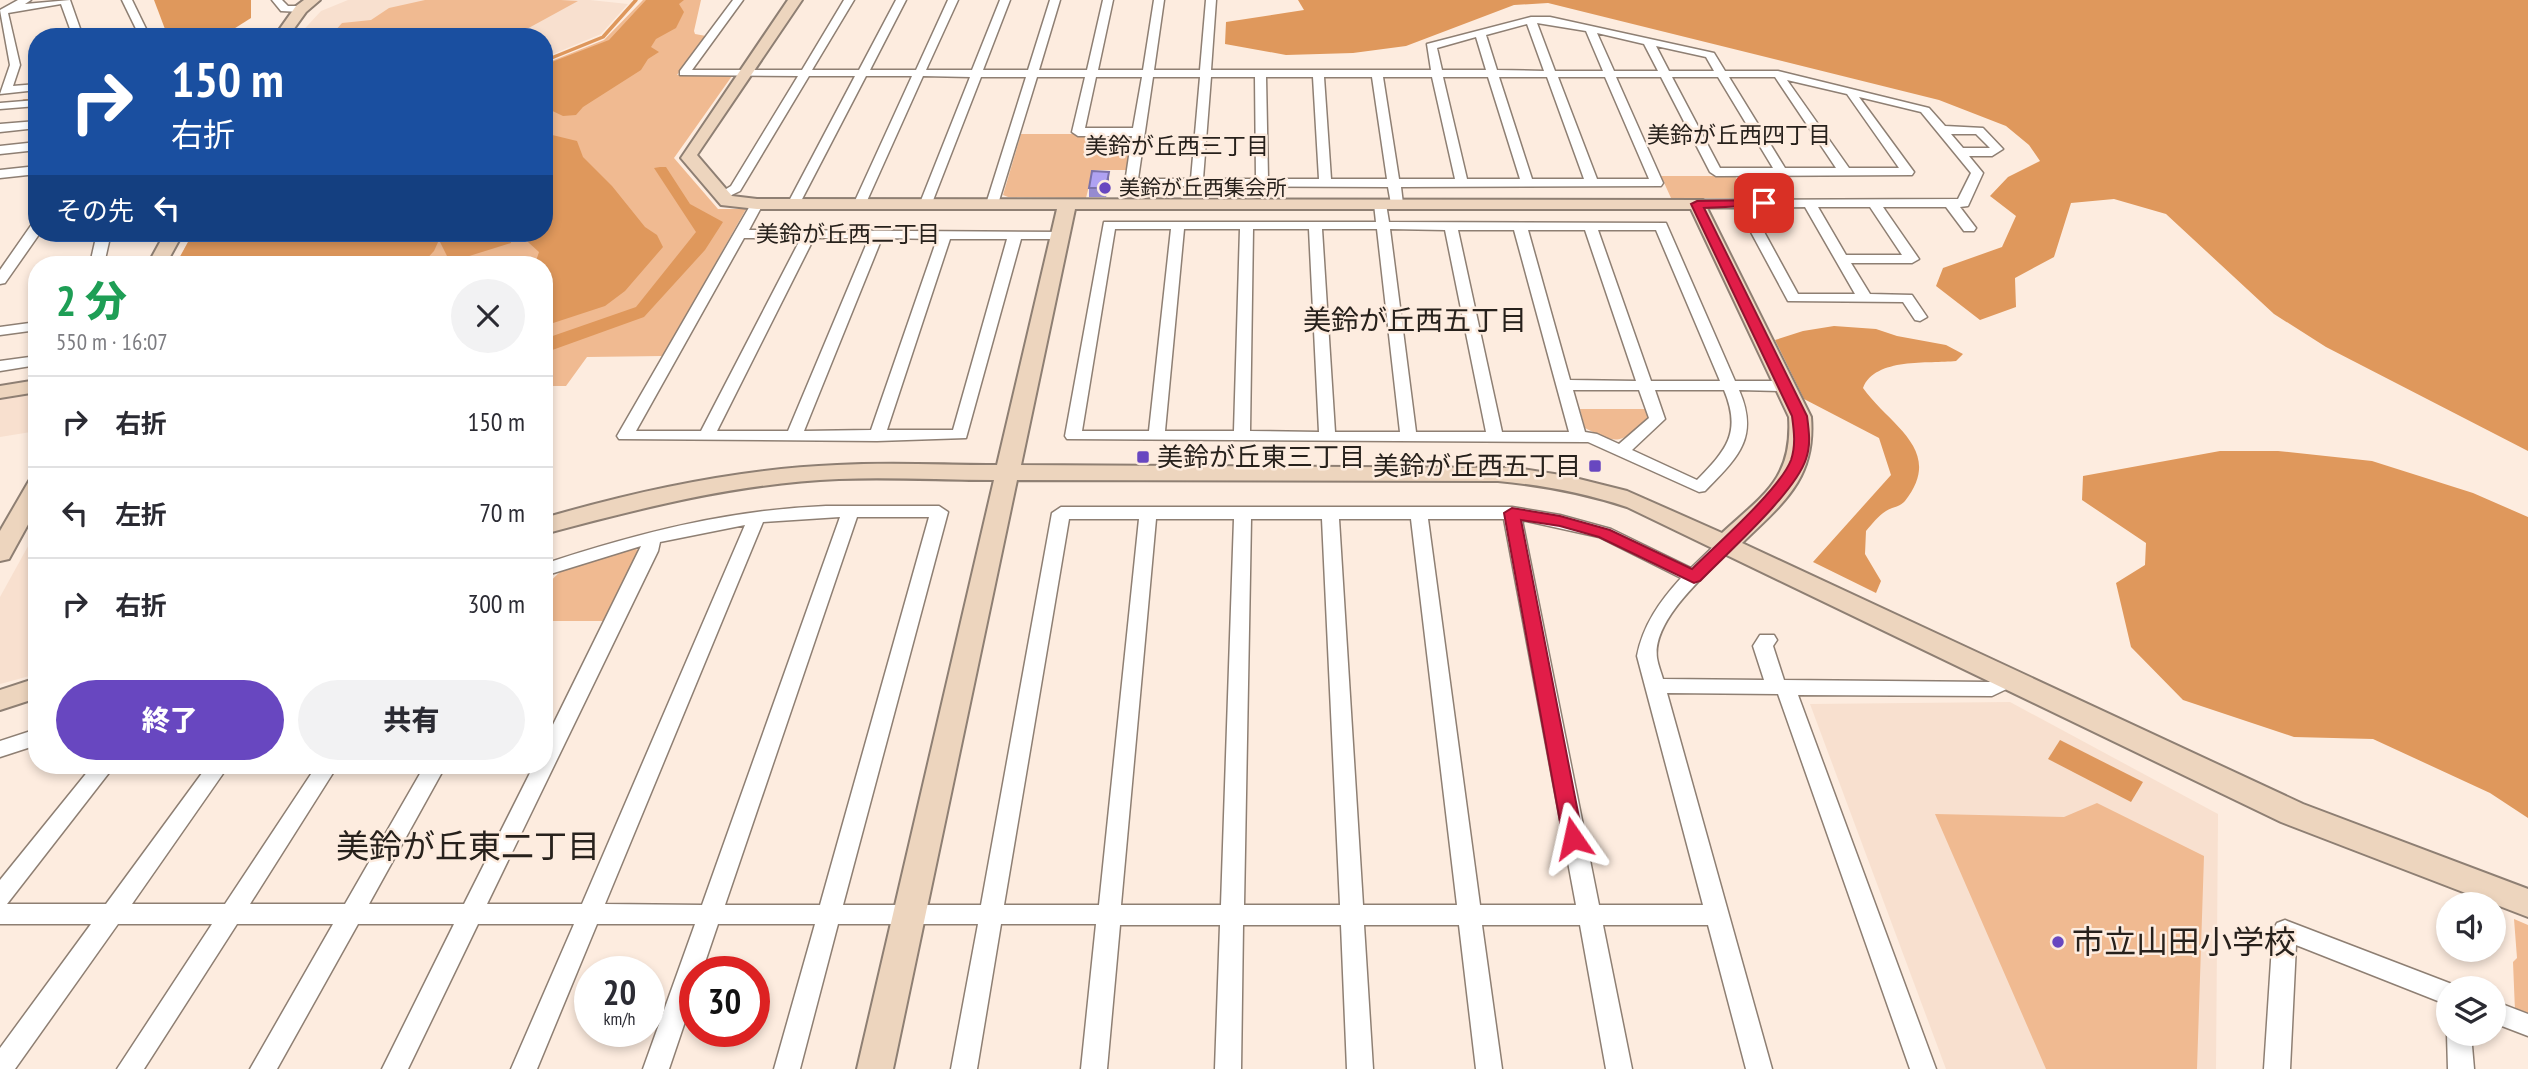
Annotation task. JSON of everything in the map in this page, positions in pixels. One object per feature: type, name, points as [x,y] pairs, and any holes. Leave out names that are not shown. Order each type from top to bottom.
[{"type":"street","points":[[1,12],[26,0]]},
{"type":"street","points":[[1,12],[65,0],[75,28]]},
{"type":"street","points":[[127,0],[141,28]]},
{"type":"street","points":[[277,0],[285,9],[307,4]]},
{"type":"street","points":[[738,0],[684,72],[744,73],[1721,73],[1778,74],[1925,110],[1977,173],[1964,203],[736,203],[721,196],[689,159],[689,155],[744,73],[795,0]]},
{"type":"street","points":[[721,196],[736,188],[849,0]]},
{"type":"street","points":[[794,203],[901,0]]},
{"type":"street","points":[[860,203],[953,0]]},
{"type":"street","points":[[926,203],[1005,0]]},
{"type":"street","points":[[992,204],[1055,0]]},
{"type":"street","points":[[1108,0],[1078,132],[1138,132]]},
{"type":"street","points":[[1159,0],[1130,183],[1657,183],[1590,29]]},
{"type":"street","points":[[1197,183],[1211,0]]},
{"type":"street","points":[[288,28],[307,4]]},
{"type":"street","points":[[1,12],[15,65],[3,91],[28,89]]},
{"type":"street","points":[[1531,20],[1592,183]]},
{"type":"street","points":[[1462,184],[1431,47],[1531,20],[1550,20],[1710,55],[1781,172]]},
{"type":"street","points":[[1480,33],[1527,183]]},
{"type":"street","points":[[1649,43],[1716,172],[1908,172],[1854,99],[1852,92]]},
{"type":"street","points":[[1260,73],[1262,183]]},
{"type":"street","points":[[1318,73],[1325,183]]},
{"type":"street","points":[[1377,73],[1395,184],[1383,226],[1409,436]]},
{"type":"street","points":[[1778,74],[1844,172]]},
{"type":"street","points":[[0,106],[28,104]]},
{"type":"street","points":[[0,128],[28,125]]},
{"type":"street","points":[[1941,130],[1979,130],[1997,149],[1992,152],[1959,152]]},
{"type":"street","points":[[0,150],[28,147]]},
{"type":"street","points":[[2,176],[28,172]]},
{"type":"street","points":[[1742,203],[1793,298],[1907,299],[1920,317]]},
{"type":"street","points":[[1809,203],[1865,298]]},
{"type":"street","points":[[1844,259],[1912,259],[1874,203]]},
{"type":"street","points":[[1950,203],[1969,228]]},
{"type":"street","points":[[757,204],[625,436],[960,435],[1015,235]]},
{"type":"street","points":[[875,1069],[1067,204]]},
{"type":"street","points":[[1697,204],[1800,416],[1802,441],[1798,460],[1786,482],[1694,577],[1662,616],[1649,637],[1647,656],[1759,1069]]},
{"type":"street","points":[[1109,225],[1383,226],[1661,226],[1741,419],[1741,433],[1733,451],[1699,487],[1591,437],[1073,436],[1109,225]]},
{"type":"street","points":[[1242,436],[1247,225]]},
{"type":"street","points":[[1315,225],[1327,436]]},
{"type":"street","points":[[1157,436],[1178,226]]},
{"type":"street","points":[[1451,226],[1495,436]]},
{"type":"street","points":[[1520,226],[1578,437]]},
{"type":"street","points":[[1590,226],[1657,419],[1621,451]]},
{"type":"street","points":[[740,234],[1060,235]]},
{"type":"street","points":[[707,435],[809,234]]},
{"type":"street","points":[[794,435],[877,234]]},
{"type":"street","points":[[877,436],[945,234]]},
{"type":"street","points":[[0,280],[28,240]]},
{"type":"street","points":[[0,331],[28,327]]},
{"type":"street","points":[[0,366],[28,361]]},
{"type":"street","points":[[1564,385],[1784,386]]},
{"type":"street","points":[[0,392],[28,387]]},
{"type":"street","points":[[553,523],[645,497],[777,476],[839,472],[1525,476],[1606,492],[1635,502],[2292,813],[2528,903]]},
{"type":"street","points":[[0,553],[28,502]]},
{"type":"street","points":[[656,1069],[850,512]]},
{"type":"street","points":[[553,567],[700,525],[757,517],[850,512],[939,512],[787,1069]]},
{"type":"street","points":[[1094,1069],[1148,512]]},
{"type":"street","points":[[1228,1069],[1242,512]]},
{"type":"street","points":[[1330,512],[1360,1069]]},
{"type":"street","points":[[964,1069],[1060,513],[1512,513],[1560,521],[1605,533],[1694,577]]},
{"type":"street","points":[[1419,513],[1489,1069]]},
{"type":"street","points":[[1512,513],[1619,1069]]},
{"type":"street","points":[[524,1069],[757,517]]},
{"type":"street","points":[[553,746],[649,551],[652,537]]},
{"type":"street","points":[[1767,639],[1763,646],[1781,687],[1923,1069]]},
{"type":"street","points":[[1655,686],[1992,689],[2010,679]]},
{"type":"street","points":[[0,700],[28,691]]},
{"type":"street","points":[[1,750],[28,740]]},
{"type":"street","points":[[0,897],[98,774]]},
{"type":"street","points":[[0,1069],[213,774]]},
{"type":"street","points":[[130,1069],[322,774]]},
{"type":"street","points":[[262,1069],[431,774]]},
{"type":"street","points":[[394,1069],[539,774]]},
{"type":"street","points":[[0,914],[1717,915]]},
{"type":"street","points":[[2277,1069],[2285,930],[2436,990]]},
{"type":"street","points":[[2506,1017],[2528,1025]]},
{"type":"street","points":[[2460,1046],[2461,1069]]},
{"type":"shaded area","points":[[154,0],[251,0],[251,18],[235,28],[165,28]]},
{"type":"shaded area","points":[[348,0],[590,0],[628,4],[601,34],[553,54],[553,28],[305,28],[321,11]]},
{"type":"shaded area","points":[[425,0],[578,1],[529,28],[338,28],[342,23],[371,20],[389,8]]},
{"type":"shaded area","points":[[643,0],[701,0],[694,31],[695,34],[706,36],[677,75],[732,76],[674,158],[718,209],[746,209],[663,356],[587,357],[566,386],[553,386],[553,256],[180,256],[188,242],[553,242],[553,60],[604,40]]},
{"type":"shaded area","points":[[646,0],[684,0],[679,4],[684,12],[676,28],[656,39],[651,47],[659,52],[648,59],[641,70],[583,107],[576,115],[563,116],[553,111],[553,62],[609,40]]},
{"type":"shaded area","points":[[1298,0],[2528,0],[2528,451],[2326,347],[2274,314],[2166,214],[2114,199],[2071,203],[2054,257],[2015,278],[2016,307],[1980,320],[1936,286],[1943,268],[2002,247],[2016,216],[1990,196],[2008,177],[2040,161],[2029,145],[2006,126],[1939,100],[1548,3],[1514,5],[1406,46],[1353,53],[1286,55],[1225,44],[1226,22],[1304,10]]},
{"type":"shaded area","points":[[1021,134],[1126,134],[1133,138],[1127,170],[1093,170],[1086,198],[1008,197],[1003,195]]},
{"type":"shaded area","points":[[553,135],[577,141],[583,157],[612,186],[645,227],[657,235],[663,247],[625,291],[605,306],[553,323],[553,256],[538,256],[539,252],[528,242],[553,242]]},
{"type":"shaded area","points":[[666,167],[690,204],[723,222],[705,250],[644,317],[553,350],[553,336],[636,307],[696,232],[654,168]]},
{"type":"shaded area","points":[[1661,176],[1735,176],[1747,198],[1671,198]]},
{"type":"shaded area","points":[[188,242],[438,242],[429,256],[180,256]]},
{"type":"shaded area","points":[[440,242],[511,242],[469,256],[447,256]]},
{"type":"shaded area","points":[[1834,326],[1876,329],[1897,336],[1946,345],[1963,354],[1956,361],[1904,364],[1879,371],[1869,378],[1863,388],[1909,440],[1919,467],[1916,483],[1905,501],[1883,513],[1866,531],[1865,554],[1881,581],[1876,593],[1813,562],[1891,475],[1879,438],[1804,399],[1775,340],[1803,331]]},
{"type":"shaded area","points":[[28,395],[28,432],[0,437],[0,400]]},
{"type":"shaded area","points":[[1580,409],[1646,409],[1649,418],[1625,437],[1613,439],[1585,428]]},
{"type":"shaded area","points":[[2220,451],[2278,451],[2372,461],[2473,493],[2528,517],[2528,818],[2490,793],[2373,739],[2294,737],[2183,700],[2131,647],[2116,583],[2145,565],[2146,543],[2082,500],[2083,476]]},
{"type":"shaded area","points":[[28,546],[28,676],[0,684],[0,597]]},
{"type":"shaded area","points":[[632,547],[642,552],[607,621],[553,621],[553,579],[569,567]]},
{"type":"shaded area","name":"市立山田小学校","points":[[2010,702],[2218,814],[2216,1069],[1946,1069],[1810,704]]},
{"type":"shaded area","points":[[2060,740],[2143,782],[2131,802],[2048,759]]},
{"type":"shaded area","points":[[2097,803],[2204,856],[2197,1069],[2046,1069],[1935,814],[2064,817]]},
{"type":"shaded area","points":[[2514,919],[2528,925],[2528,1016],[2515,1011],[2513,962],[2517,958]]},
{"type":"building","points":[[1092,171],[1109,172],[1106,188],[1089,188]]},
{"type":"waterway","points":[[553,57],[603,37],[636,0]]},
{"type":"waterway","points":[[24,101],[28,101]]},
{"type":"place","name":"美鈴が丘西集会所","points":[[1105,188]]},
{"type":"place","name":"美鈴が丘東三丁目","points":[[1143,457]]},
{"type":"place","name":"美鈴が丘西五丁目","points":[[1595,466]]},
{"type":"place","name":"市立山田小学校","points":[[2058,942]]},
{"type":"district","name":"美鈴が丘西四丁目","points":[[1739,135]]},
{"type":"district","name":"美鈴が丘西三丁目","points":[[1177,146]]},
{"type":"district","name":"美鈴が丘西二丁目","points":[[848,234]]},
{"type":"district","name":"美鈴が丘西五丁目","points":[[1415,320]]},
{"type":"district","name":"美鈴が丘東二丁目","points":[[468,846]]},
{"type":"route","points":[[1573,838],[1512,513],[1560,521],[1605,533],[1694,577],[1786,482],[1798,460],[1802,441],[1800,416],[1697,204],[1764,203]]}]
